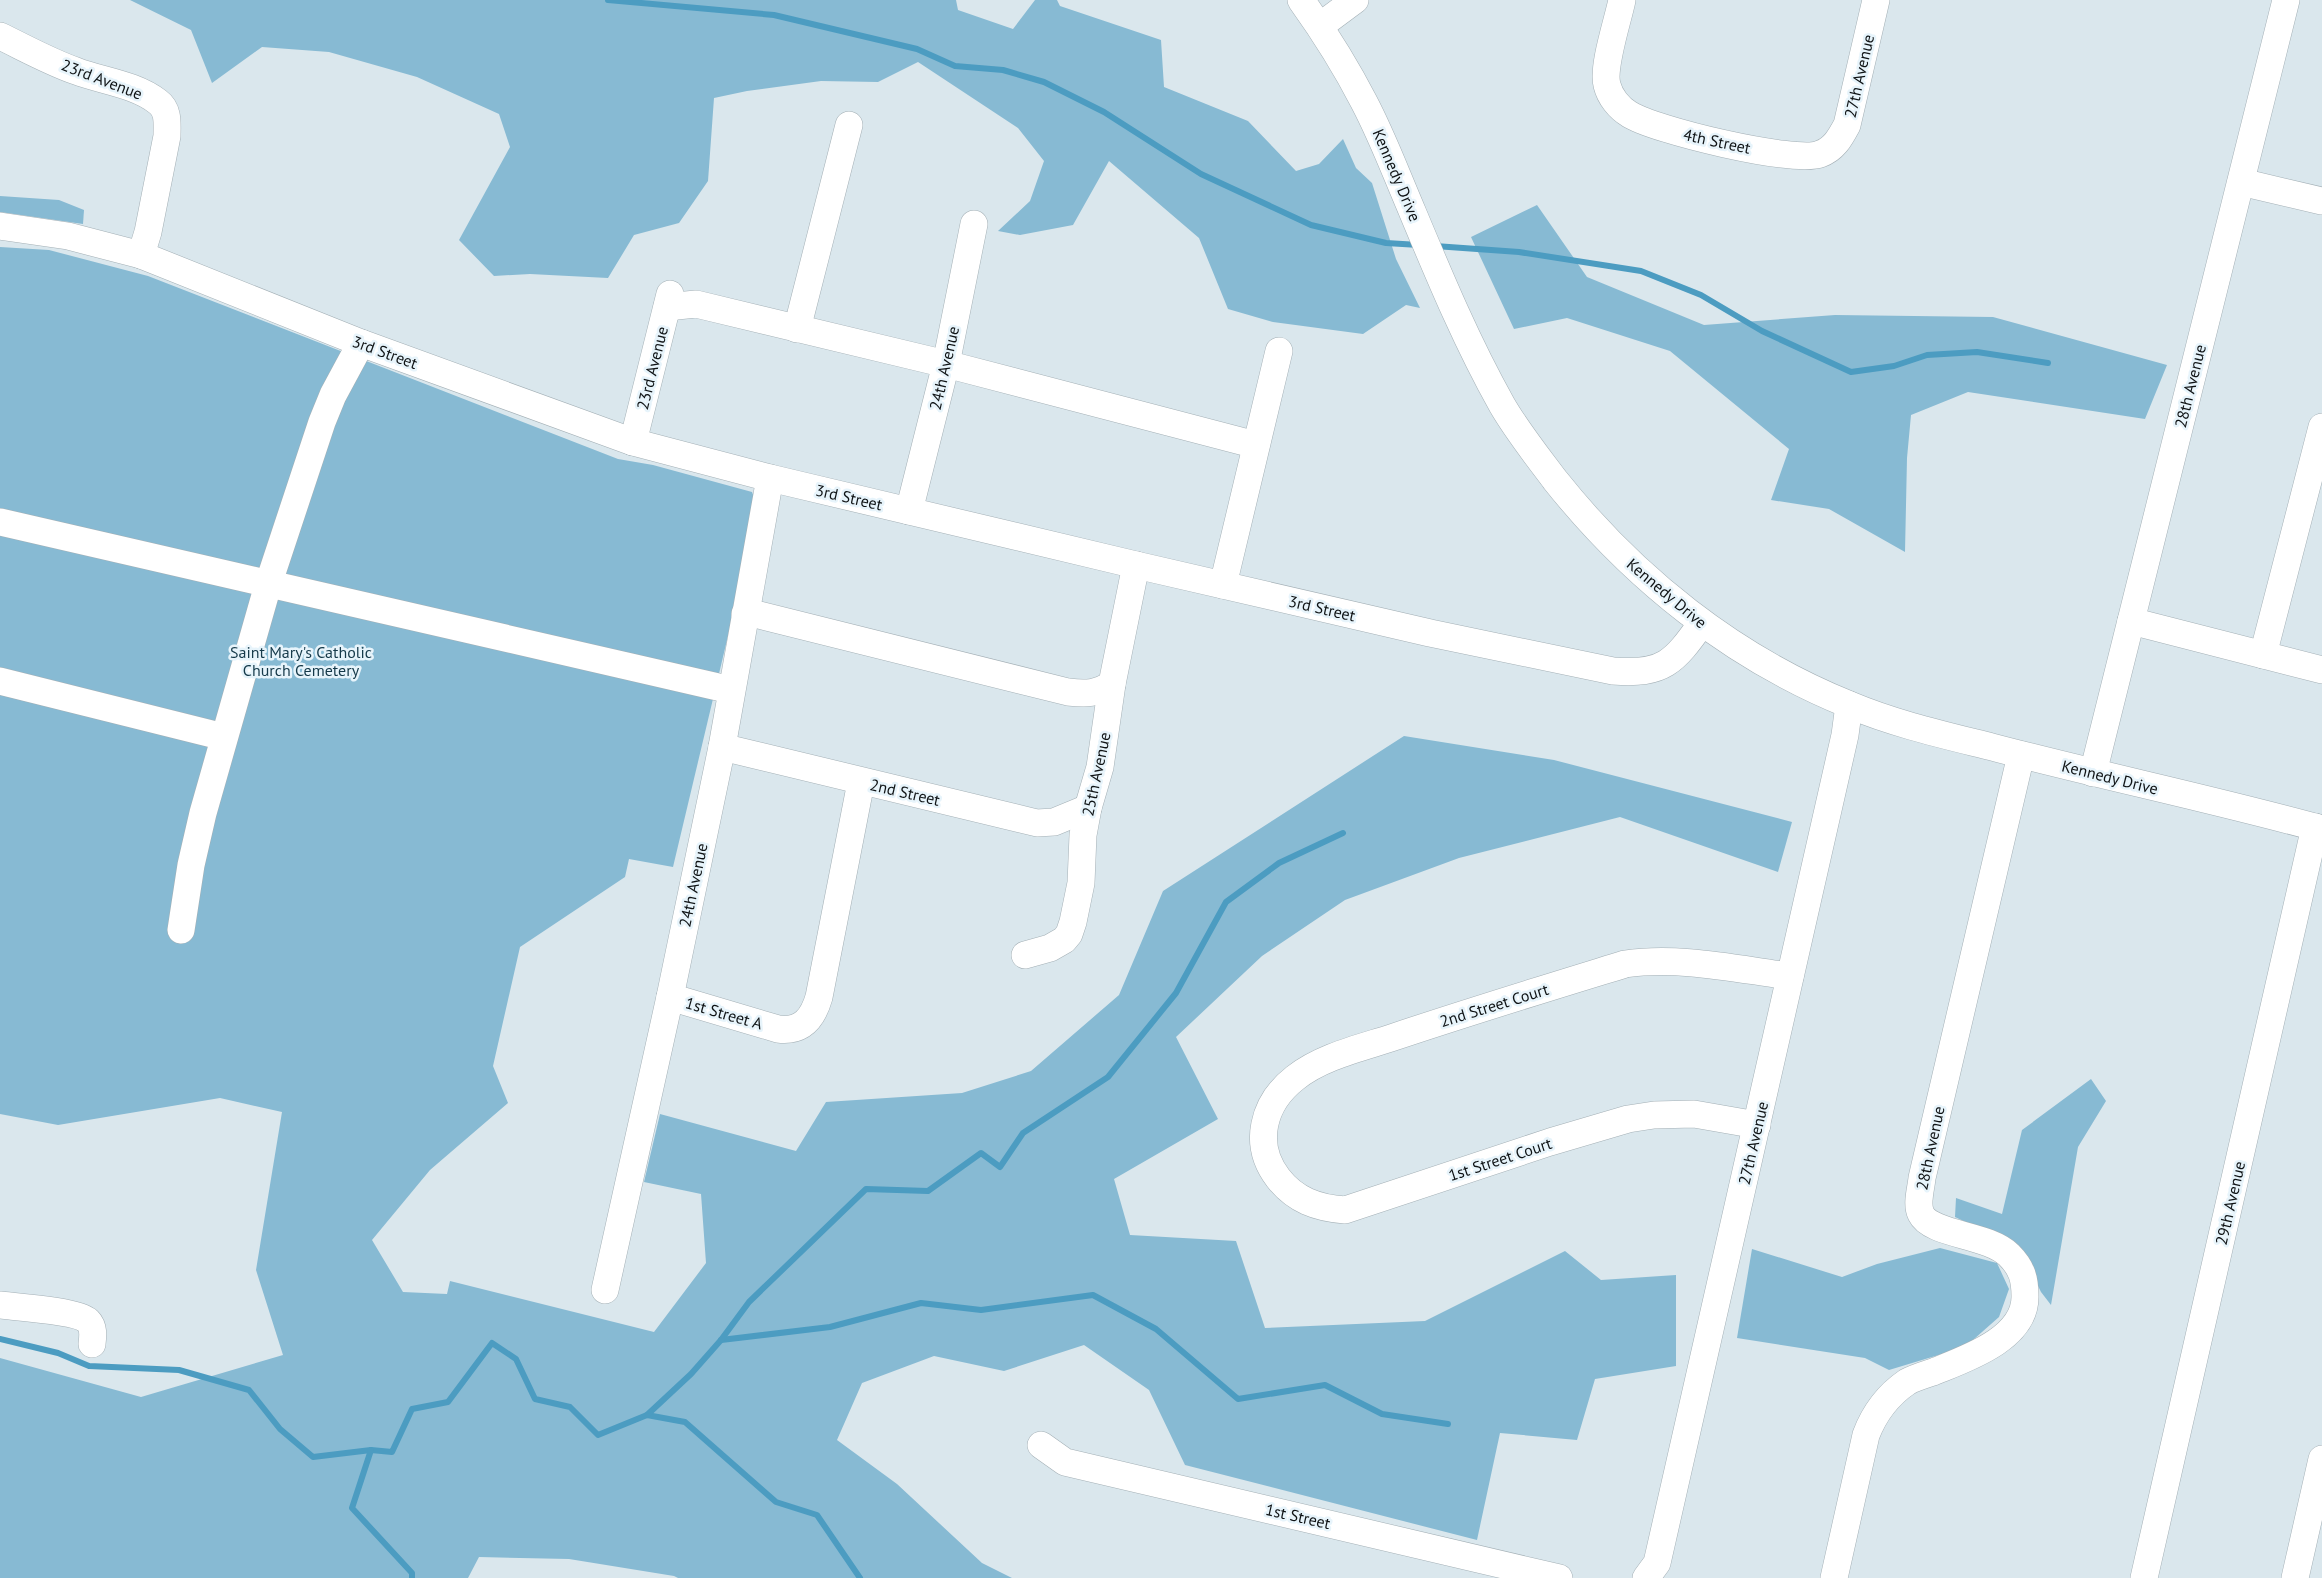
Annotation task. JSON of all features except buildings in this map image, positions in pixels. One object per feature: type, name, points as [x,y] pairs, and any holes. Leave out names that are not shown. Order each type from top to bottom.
[{"type":"street","name":"Kennedy Drive","points":[[1301,0],[1320,26],[1364,100],[1478,361],[1505,410],[1532,450],[1588,521],[1638,571],[1702,623],[1798,681],[1849,705],[1928,731],[2319,828]]},
{"type":"street","points":[[1320,26],[1355,0]]},
{"type":"street","name":"4th Street","points":[[1622,0],[1606,73],[1607,86],[1612,96],[1629,115],[1694,138],[1788,156],[1819,155],[1831,148]]},
{"type":"street","name":"27th Avenue","points":[[1831,148],[1840,138],[1852,110],[1876,0]]},
{"type":"street","name":"28th Avenue","points":[[2093,772],[2286,0]]},
{"type":"street","name":"23rd Avenue","points":[[0,36],[75,71],[146,95],[165,110],[168,120],[167,136],[148,232],[141,255]]},
{"type":"street","points":[[849,125],[797,329],[945,364],[1256,445]]},
{"type":"street","points":[[2241,182],[2322,201]]},
{"type":"street","name":"24th Avenue","points":[[909,511],[945,364],[974,224]]},
{"type":"street","name":"3rd Street","points":[[0,226],[68,236],[141,255],[361,343],[633,442],[770,478],[1136,565],[1430,633],[1613,671],[1634,672],[1659,668],[1671,661],[1702,623]]},
{"type":"street","name":"23rd Avenue","points":[[633,442],[668,300],[696,304],[797,329]]},
{"type":"street","points":[[181,930],[191,864],[267,585],[322,422],[333,395],[361,343]]},
{"type":"street","points":[[1223,585],[1279,351]]},
{"type":"street","points":[[2263,655],[2322,427]]},
{"type":"street","name":"24th Avenue","points":[[604,1290],[670,997],[722,747],[770,478]]},
{"type":"street","points":[[0,522],[731,690]]},
{"type":"street","name":"25th Avenue","points":[[1025,955],[1050,948],[1065,940],[1070,934],[1082,883],[1083,835],[1100,767],[1112,684],[1136,565]]},
{"type":"street","points":[[745,614],[755,614],[1068,692],[1087,694],[1101,691],[1112,684]]},
{"type":"street","points":[[2131,621],[2322,670]]},
{"type":"street","points":[[0,681],[225,737]]},
{"type":"street","name":"27th Avenue","points":[[1646,1578],[1657,1563],[1845,735],[1849,705]]},
{"type":"street","name":"2nd Street","points":[[722,747],[1037,823],[1054,822],[1088,808]]},
{"type":"street","name":"28th Avenue","points":[[1834,1578],[1861,1456],[1873,1418],[1884,1403],[1908,1382],[2002,1339],[2021,1316],[2025,1303],[2025,1279],[2019,1265],[2008,1254],[1999,1246],[1928,1223],[1921,1215],[1918,1206],[1922,1178],[2021,755]]},
{"type":"street","name":"1st Street A","points":[[670,997],[778,1029],[789,1031],[802,1026],[816,1009],[861,782]]},
{"type":"street","name":"29th Avenue","points":[[2144,1578],[2319,828]]},
{"type":"street","name":"2nd Street Court","points":[[1265,1158],[1263,1134],[1271,1106],[1280,1091],[1296,1076],[1315,1065],[1358,1049],[1470,1011],[1625,964],[1667,961],[1790,976]]},
{"type":"street","name":"1st Street Court","points":[[1265,1158],[1284,1185],[1300,1198],[1314,1206],[1345,1210],[1550,1142],[1628,1119],[1654,1115],[1694,1114],[1757,1125]]},
{"type":"street","points":[[0,1305],[66,1313],[87,1320],[92,1326],[93,1344]]},
{"type":"street","name":"1st Street","points":[[1041,1445],[1065,1462],[1558,1578]]},
{"type":"street","points":[[2295,1578],[2322,1459]]},
{"type":"green space","points":[[130,0],[956,0],[958,10],[1013,29],[1035,0],[1057,0],[1060,6],[1161,40],[1164,87],[1248,121],[1296,171],[1319,164],[1343,139],[1356,168],[1372,183],[1396,259],[1420,308],[1406,305],[1363,334],[1273,322],[1228,309],[1199,238],[1109,161],[1073,225],[1020,235],[998,231],[1030,201],[1044,161],[1018,128],[918,62],[878,82],[821,81],[714,98],[708,181],[679,223],[634,235],[608,278],[530,274],[494,276],[459,240],[510,147],[499,114],[417,77],[329,52],[262,47],[212,83],[191,30]]},
{"type":"green space","points":[[0,196],[59,200],[84,210],[83,224],[0,212]]},
{"type":"green space","points":[[1537,205],[1587,277],[1704,325],[1835,315],[1993,317],[2167,365],[2145,419],[1968,392],[1911,415],[1907,458],[1905,552],[1829,509],[1771,500],[1789,449],[1670,351],[1567,318],[1514,329],[1471,237]]},
{"type":"green space","name":"Saint Mary's Catholic Church Cemetery","points":[[0,247],[49,250],[148,276],[618,459],[653,465],[752,492],[755,500],[752,535],[673,867],[629,859],[625,877],[520,947],[493,1066],[508,1103],[430,1170],[372,1240],[403,1292],[447,1294],[450,1281],[654,1332],[706,1263],[701,1194],[644,1182],[660,1114],[796,1151],[826,1102],[962,1093],[1031,1071],[1119,995],[1163,891],[1404,736],[1554,760],[1792,822],[1778,872],[1620,817],[1459,858],[1345,900],[1262,956],[1176,1037],[1218,1119],[1114,1179],[1130,1235],[1236,1241],[1265,1328],[1425,1321],[1565,1251],[1601,1280],[1676,1275],[1676,1366],[1595,1379],[1577,1440],[1500,1433],[1477,1540],[1185,1465],[1149,1390],[1084,1345],[1004,1371],[934,1356],[862,1383],[837,1440],[897,1484],[982,1563],[1012,1578],[678,1578],[569,1559],[479,1557],[468,1578],[0,1578],[0,1358],[141,1397],[283,1355],[256,1270],[282,1112],[220,1098],[58,1125],[0,1114]]},
{"type":"green space","points":[[2091,1079],[2106,1101],[2078,1147],[2051,1305],[2041,1292],[2019,1247],[1955,1217],[1956,1198],[2002,1214],[2022,1130]]},
{"type":"green space","points":[[1940,1248],[1997,1263],[2009,1289],[1999,1317],[1965,1347],[1889,1370],[1865,1358],[1737,1338],[1752,1249],[1842,1277],[1877,1264]]},
{"type":"waterway","points":[[608,0],[774,15],[917,49],[955,66],[1003,70],[1044,82],[1104,112],[1201,174],[1311,225],[1386,243],[1419,245]]},
{"type":"waterway","points":[[1435,246],[1519,252],[1641,271],[1701,295],[1762,331],[1851,372],[1894,366],[1927,355],[1977,352],[2048,363]]},
{"type":"waterway","points":[[647,1415],[691,1374],[721,1340],[749,1302],[866,1189],[928,1191],[981,1153],[1000,1167],[1023,1133],[1108,1077],[1176,993],[1226,902],[1279,863],[1343,833]]},
{"type":"waterway","points":[[721,1340],[830,1327],[921,1303],[981,1310],[1093,1295],[1156,1329],[1238,1399],[1325,1385],[1382,1414],[1448,1424]]},
{"type":"waterway","points":[[0,1339],[58,1353],[89,1366],[179,1370],[249,1390],[280,1429],[313,1457],[371,1450],[392,1452],[412,1409],[448,1402],[492,1343],[516,1359],[535,1399],[570,1407],[598,1435],[647,1415],[685,1422],[776,1502],[817,1515],[860,1578]]},
{"type":"waterway","points":[[371,1450],[352,1508],[412,1573],[412,1578]]}]
